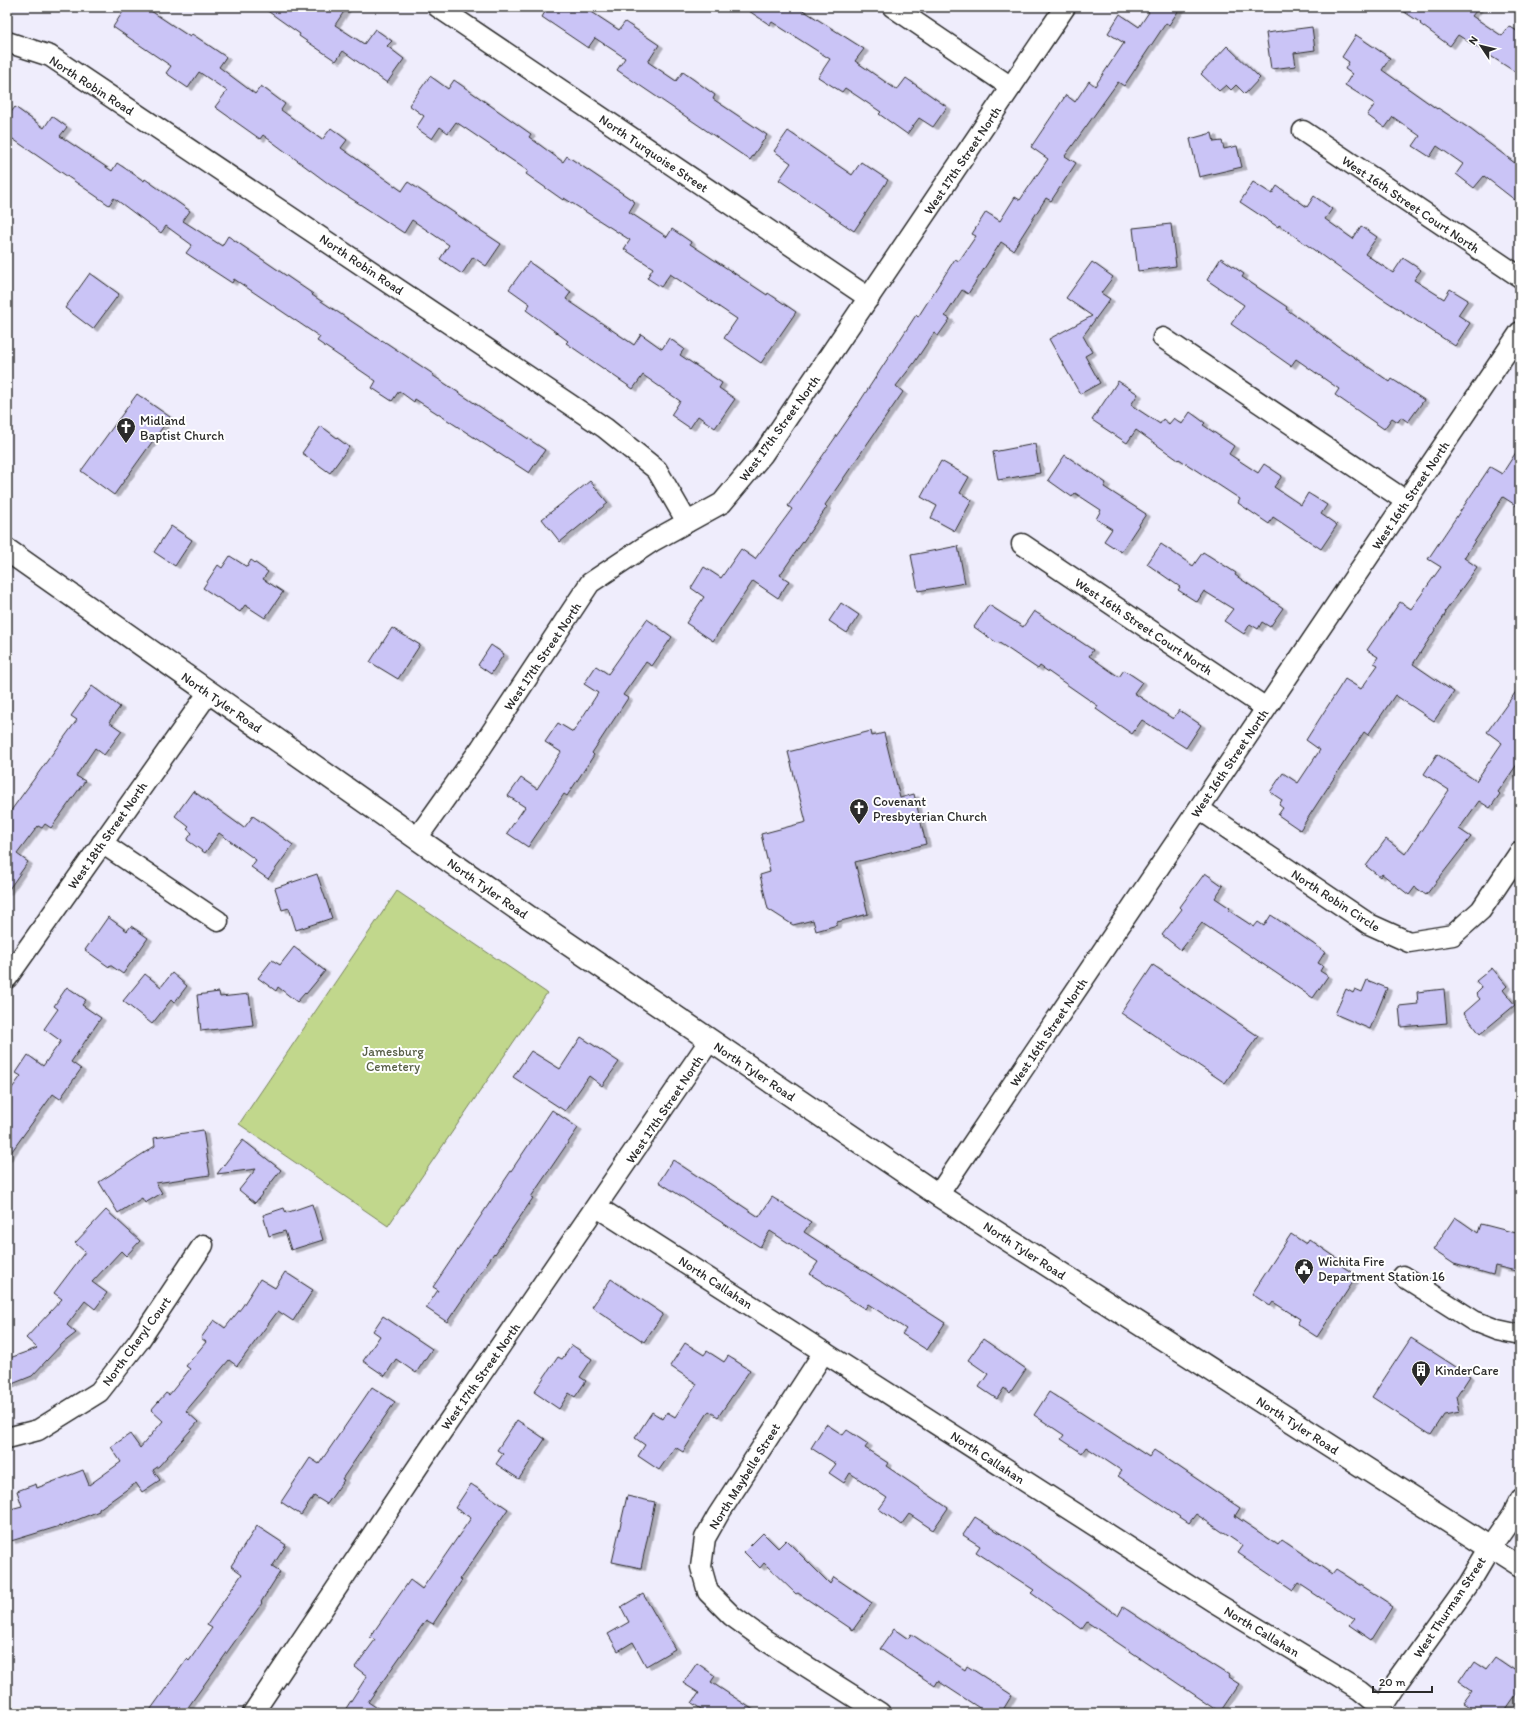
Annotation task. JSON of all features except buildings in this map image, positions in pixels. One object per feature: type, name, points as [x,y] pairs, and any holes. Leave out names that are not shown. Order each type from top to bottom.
[{"type":"main road","name":"North Tyler Road","points":[[7,550],[533,920],[938,1195],[1520,1567]]},
{"type":"street","name":"North Turquoise Street","points":[[438,7],[869,298]]},
{"type":"street","points":[[892,7],[1011,87]]},
{"type":"street","name":"West 17th Street North","points":[[417,838],[481,748],[590,583],[653,541],[722,503],[763,454],[1065,7]]},
{"type":"street","name":"North Robin Road","points":[[7,42],[50,56],[605,428],[657,470],[687,522]]},
{"type":"street","name":"West 16th Street Court North","points":[[1303,131],[1520,277]]},
{"type":"street","name":"West 16th Street North","points":[[938,1195],[1520,332]]},
{"type":"street","points":[[1163,338],[1406,501]]},
{"type":"street","name":"West 16th Street Court North","points":[[1022,544],[1266,708]]},
{"type":"street","name":"West 18th Street North","points":[[7,978],[209,692]]},
{"type":"street","name":"North Robin Circle","points":[[1198,809],[1369,924],[1409,942],[1453,935],[1481,910],[1520,852]]},
{"type":"street","points":[[102,843],[218,921]]},
{"type":"street","name":"West 17th Street North","points":[[253,1713],[426,1454],[597,1207],[710,1040]]},
{"type":"street","name":"North Callahan","points":[[597,1207],[1207,1597],[1359,1690],[1378,1710]]},
{"type":"street","name":"North Cheryl Court","points":[[7,1438],[38,1430],[99,1392],[139,1341],[203,1245]]},
{"type":"street","points":[[1403,1276],[1474,1321],[1497,1330],[1520,1335]]},
{"type":"street","name":"North Maybelle Street","points":[[824,1352],[718,1515],[705,1538],[701,1567],[708,1592],[732,1616],[765,1640],[880,1713]]},
{"type":"street","name":"West Thurman Street","points":[[1378,1710],[1468,1584],[1490,1547],[1513,1514],[1520,1500]]},
{"type":"green space","name":"Jamesburg Cemetery","points":[[397,891],[547,993],[388,1226],[239,1124]]},
{"type":"place","name":"Midland Baptist Church","points":[[126,444]]},
{"type":"place","name":"Covenant Presbyterian Church","points":[[859,825]]},
{"type":"place","name":"Wichita Fire Department Station 16","points":[[1304,1285]]},
{"type":"place","name":"KinderCare","points":[[1421,1387]]}]
